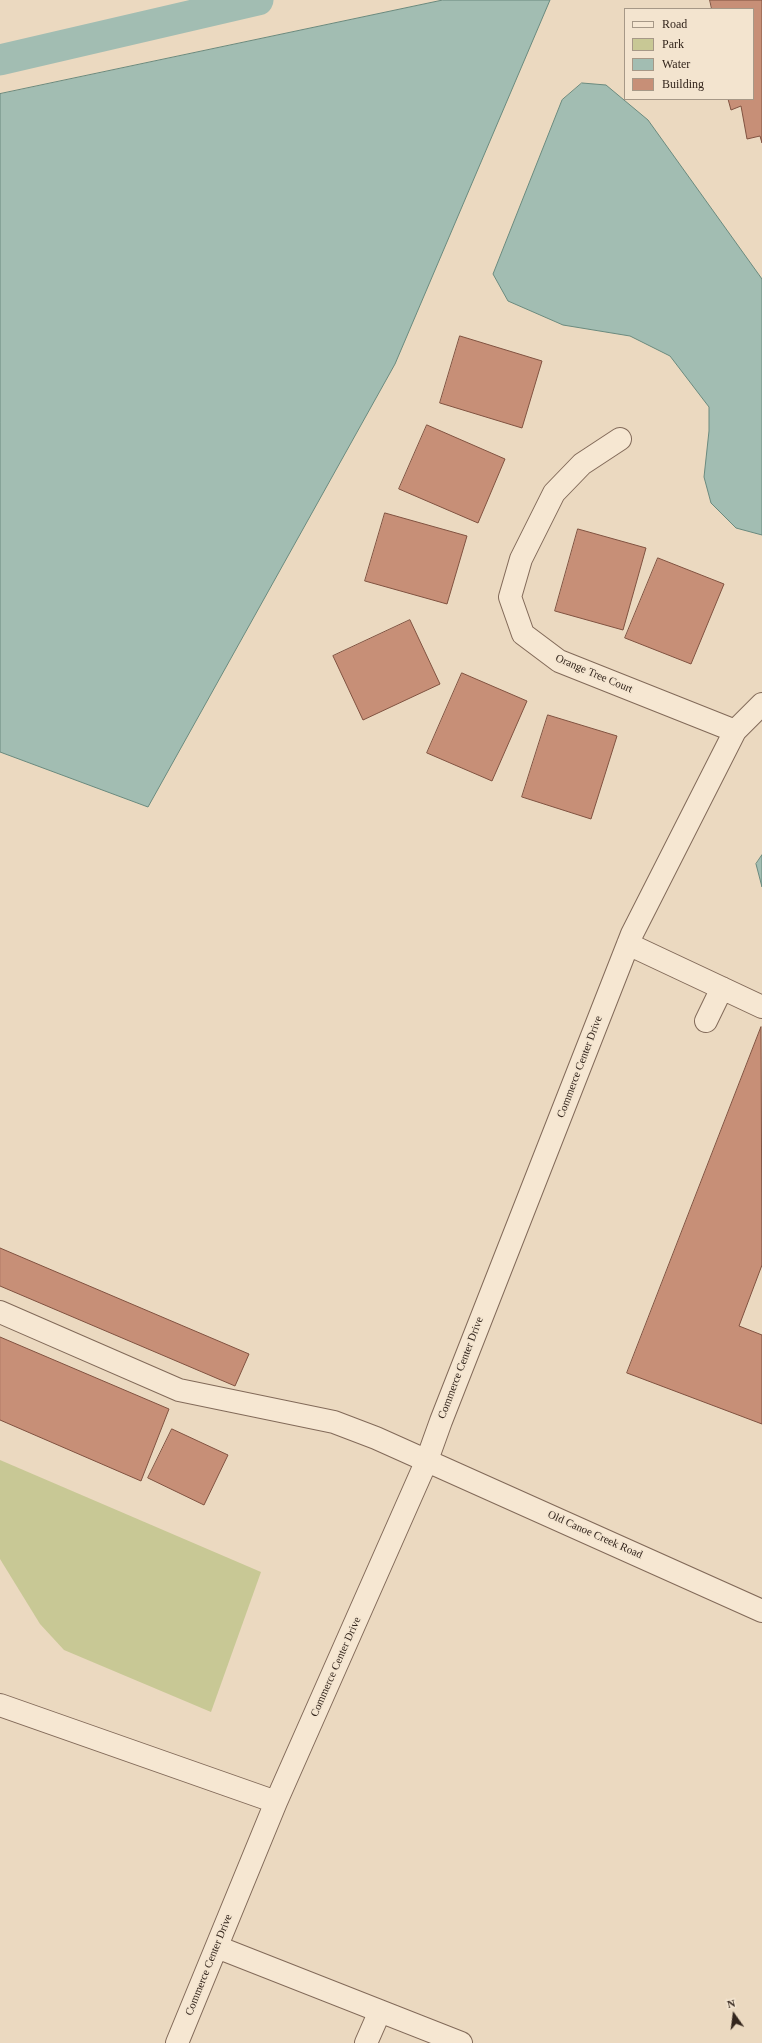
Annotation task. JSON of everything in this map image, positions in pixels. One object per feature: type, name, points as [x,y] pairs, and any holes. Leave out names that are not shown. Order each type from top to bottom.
[{"type":"street","name":"Orange Tree Court","points":[[620,439],[582,464],[554,493],[524,552],[510,597],[523,634],[559,661],[735,731]]},
{"type":"street","name":"Commerce Center Drive","points":[[177,2043],[276,1802],[427,1460],[446,1407],[628,944],[735,731],[762,704]]},
{"type":"street","points":[[628,944],[762,1007]]},
{"type":"street","points":[[706,1021],[722,988]]},
{"type":"street","name":"Old Canoe Creek Road","points":[[0,1312],[179,1390],[334,1422],[427,1460],[760,1605]]},
{"type":"street","points":[[0,1705],[276,1802]]},
{"type":"street","points":[[216,1947],[461,2043]]},
{"type":"street","points":[[366,2043],[380,2011]]},
{"type":"green space","points":[[0,1460],[261,1572],[211,1712],[64,1650],[40,1624],[0,1559]]},
{"type":"water","points":[[443,0],[550,0],[395,364],[148,807],[0,752],[0,94]]},
{"type":"water","points":[[582,83],[606,85],[648,120],[762,279],[762,535],[736,528],[711,503],[704,477],[709,431],[709,407],[670,356],[630,336],[563,325],[508,301],[493,274],[562,100]]},
{"type":"water","points":[[762,855],[762,887],[756,864]]},
{"type":"building","points":[[710,0],[762,0],[762,143],[760,136],[747,139],[741,106],[731,110],[728,100],[754,100],[754,8],[712,8]]},
{"type":"building","points":[[460,336],[542,361],[522,428],[440,403]]},
{"type":"building","points":[[427,425],[505,459],[478,523],[399,489]]},
{"type":"building","points":[[385,513],[467,536],[447,604],[365,581]]},
{"type":"building","points":[[578,529],[646,548],[623,630],[555,611]]},
{"type":"building","points":[[658,558],[724,584],[691,664],[625,638]]},
{"type":"building","points":[[410,620],[440,684],[363,720],[333,656]]},
{"type":"building","points":[[462,673],[527,701],[492,781],[427,753]]},
{"type":"building","points":[[548,715],[617,736],[591,819],[522,797]]},
{"type":"building","points":[[761,1027],[762,1265],[739,1326],[762,1335],[762,1424],[627,1373]]},
{"type":"building","points":[[0,1248],[249,1354],[235,1386],[0,1286]]},
{"type":"building","points":[[0,1337],[169,1409],[141,1481],[0,1420]]},
{"type":"building","points":[[172,1429],[228,1455],[204,1505],[148,1478]]},
{"type":"waterway","points":[[0,60],[258,0]]}]
